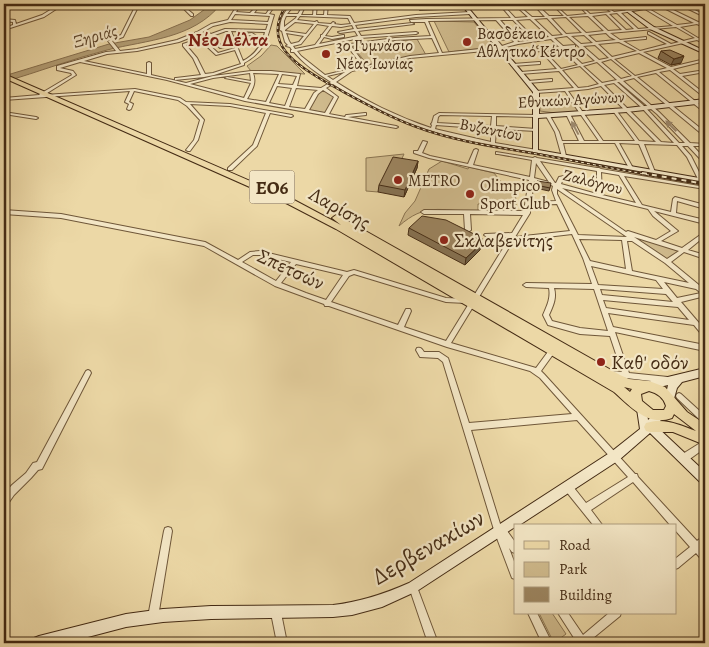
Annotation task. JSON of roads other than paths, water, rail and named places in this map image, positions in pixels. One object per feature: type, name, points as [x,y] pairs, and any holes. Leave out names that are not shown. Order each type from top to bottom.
[{"type":"main road","name":"Λαρίσης","points":[[6,73],[23,78],[46,94],[61,94],[338,219],[625,394],[641,408]]},
{"type":"main road","name":"Λαρίσης","points":[[6,73],[14,81],[291,202],[470,301],[606,373],[628,384],[646,386]]},
{"type":"main road","points":[[641,408],[636,401],[635,394],[639,388],[646,386]]},
{"type":"main road","name":"ΕΟ6","points":[[646,386],[659,389],[673,400],[683,416],[705,430]]},
{"type":"main road","points":[[660,416],[669,413],[673,400]]},
{"type":"main road","name":"ΕΟ6","points":[[641,408],[705,440]]},
{"type":"main road","points":[[647,429],[673,427],[705,440]]},
{"type":"street","points":[[4,29],[46,15],[62,4]]},
{"type":"street","points":[[117,50],[111,44],[111,40],[123,35],[137,8],[146,4]]},
{"type":"street","points":[[180,4],[192,15]]},
{"type":"street","points":[[230,21],[239,4]]},
{"type":"street","points":[[251,14],[260,4]]},
{"type":"street","points":[[267,14],[274,4]]},
{"type":"street","points":[[282,31],[285,15],[293,4]]},
{"type":"street","points":[[288,46],[299,44],[324,16],[327,4]]},
{"type":"street","points":[[430,4],[439,20]]},
{"type":"street","points":[[516,4],[602,85],[660,144]]},
{"type":"street","points":[[421,9],[464,5],[535,4],[567,35],[581,45],[652,108],[705,161]]},
{"type":"street","points":[[553,4],[611,58],[702,129],[705,134]]},
{"type":"street","points":[[578,4],[606,32],[670,68],[705,96]]},
{"type":"street","points":[[601,4],[613,12]]},
{"type":"street","points":[[619,4],[654,29],[705,52]]},
{"type":"street","points":[[638,4],[705,43]]},
{"type":"street","points":[[658,4],[705,26]]},
{"type":"street","points":[[292,51],[410,19],[476,20],[567,17],[646,9],[672,4]]},
{"type":"street","points":[[680,4],[705,16]]},
{"type":"street","points":[[282,31],[300,16],[304,5],[316,5],[314,16]]},
{"type":"street","points":[[464,5],[476,20],[493,39],[501,47],[516,42],[513,38],[493,39]]},
{"type":"street","points":[[488,5],[518,43]]},
{"type":"street","points":[[501,5],[577,89]]},
{"type":"street","points":[[652,12],[669,9]]},
{"type":"street","points":[[618,12],[664,54]]},
{"type":"street","points":[[171,80],[204,76],[229,70],[242,64],[259,51],[266,41],[272,14],[235,13]]},
{"type":"street","points":[[295,21],[338,26],[470,13]]},
{"type":"street","points":[[606,13],[625,31]]},
{"type":"street","points":[[661,17],[680,14]]},
{"type":"street","points":[[285,15],[350,17],[359,33]]},
{"type":"street","points":[[316,46],[339,16]]},
{"type":"street","points":[[410,19],[418,37]]},
{"type":"street","points":[[4,20],[14,21],[15,25]]},
{"type":"street","points":[[426,20],[441,54]]},
{"type":"street","points":[[4,99],[46,94],[74,75],[58,68],[117,50],[147,48],[195,35],[213,24],[230,21],[270,23]]},
{"type":"street","points":[[324,76],[410,57],[499,48],[551,37],[678,27],[705,22]]},
{"type":"street","points":[[338,26],[343,38],[364,66]]},
{"type":"street","points":[[205,30],[228,31],[259,41]]},
{"type":"street","points":[[205,30],[221,47],[236,44]]},
{"type":"street","points":[[228,31],[236,44],[242,64]]},
{"type":"street","points":[[204,76],[197,60],[185,44],[228,31],[248,37]]},
{"type":"street","points":[[195,35],[217,54],[248,37],[268,31]]},
{"type":"street","points":[[282,31],[307,35]]},
{"type":"street","name":"Βυζαντίου","points":[[282,31],[292,51],[332,82],[385,112],[461,138],[535,155],[564,156],[703,181]]},
{"type":"street","points":[[340,32],[416,33]]},
{"type":"street","points":[[649,33],[677,50]]},
{"type":"street","points":[[322,36],[343,38]]},
{"type":"street","points":[[349,45],[434,37]]},
{"type":"street","points":[[493,39],[513,37]]},
{"type":"street","points":[[521,73],[559,70],[705,37]]},
{"type":"street","points":[[581,45],[645,38]]},
{"type":"street","points":[[447,344],[470,301],[527,213],[535,155],[536,92],[493,39]]},
{"type":"street","points":[[505,54],[574,46]]},
{"type":"street","points":[[536,92],[602,85],[705,60]]},
{"type":"street","points":[[80,61],[171,80],[245,100],[396,127]]},
{"type":"street","points":[[700,61],[705,64]]},
{"type":"street","points":[[149,63],[149,76]]},
{"type":"street","points":[[513,65],[539,63]]},
{"type":"street","points":[[306,111],[315,94],[355,68]]},
{"type":"street","points":[[679,75],[705,71]]},
{"type":"street","points":[[245,100],[252,84],[251,72]]},
{"type":"street","points":[[186,84],[251,72],[299,75],[286,108]]},
{"type":"street","points":[[657,72],[705,111]]},
{"type":"street","points":[[266,104],[281,73]]},
{"type":"street","points":[[221,77],[259,86]]},
{"type":"street","points":[[528,82],[551,80]]},
{"type":"street","points":[[615,82],[644,108],[689,156],[703,181]]},
{"type":"street","points":[[276,85],[322,89],[336,97],[327,114]]},
{"type":"street","points":[[129,109],[131,104],[127,102],[133,90]]},
{"type":"street","points":[[61,94],[133,90],[174,97],[186,102],[226,105],[291,116]]},
{"type":"street","points":[[566,90],[602,142]]},
{"type":"street","points":[[699,91],[705,90]]},
{"type":"street","points":[[537,103],[574,101]]},
{"type":"street","name":"Εθνικών Αγώνων","points":[[432,127],[437,114],[548,116],[652,108],[705,101]]},
{"type":"street","points":[[186,102],[202,121],[195,143],[188,150]]},
{"type":"street","points":[[614,111],[640,143],[653,172]]},
{"type":"street","points":[[230,169],[255,146],[268,112]]},
{"type":"street","points":[[336,116],[365,112],[366,122]]},
{"type":"street","points":[[4,113],[36,118]]},
{"type":"street","points":[[568,114],[582,142]]},
{"type":"street","points":[[493,144],[494,115]]},
{"type":"street","points":[[548,116],[554,125],[564,156]]},
{"type":"street","points":[[432,127],[494,127],[536,130]]},
{"type":"street","name":"Ζαλόγγου","points":[[425,142],[417,152],[705,222]]},
{"type":"street","points":[[560,142],[705,145]]},
{"type":"street","points":[[616,142],[631,168]]},
{"type":"street","points":[[470,166],[476,150]]},
{"type":"street","points":[[498,153],[535,155],[599,169],[705,188]]},
{"type":"street","points":[[535,155],[556,185],[624,236],[633,239],[667,262],[703,291]]},
{"type":"street","points":[[599,169],[600,196]]},
{"type":"street","points":[[620,173],[640,206]]},
{"type":"street","points":[[600,185],[564,177],[561,178],[554,190],[588,263],[626,375]]},
{"type":"street","points":[[673,214],[675,199],[705,206]]},
{"type":"street","points":[[528,204],[559,202]]},
{"type":"street","points":[[650,208],[655,215],[675,232],[656,242]]},
{"type":"street","name":"Σπετσών","points":[[4,212],[61,216],[194,241],[211,247],[277,284],[327,304],[447,344],[537,371]]},
{"type":"street","points":[[424,212],[443,215],[527,213]]},
{"type":"street","points":[[467,213],[468,230]]},
{"type":"street","points":[[667,262],[705,234]]},
{"type":"street","points":[[487,235],[512,237],[624,236],[656,242],[705,257]]},
{"type":"street","points":[[624,236],[629,272]]},
{"type":"street","points":[[239,262],[255,252],[347,274],[361,273],[446,300],[470,301]]},
{"type":"street","points":[[277,284],[295,261]]},
{"type":"street","points":[[588,263],[703,291]]},
{"type":"street","points":[[327,304],[347,274]]},
{"type":"street","points":[[660,280],[677,303],[705,334]]},
{"type":"street","points":[[526,285],[668,292]]},
{"type":"street","points":[[551,286],[553,293],[552,305],[546,315],[548,321],[554,325],[584,332],[611,332],[705,348]]},
{"type":"street","points":[[600,298],[677,303],[703,291]]},
{"type":"street","points":[[604,310],[695,323]]},
{"type":"street","points":[[400,328],[408,312]]},
{"type":"street","points":[[419,350],[423,356],[439,355],[444,358],[514,572]]},
{"type":"street","points":[[552,351],[537,371],[705,557]]},
{"type":"street","points":[[646,386],[705,372]]},
{"type":"street","points":[[4,502],[11,490],[29,477],[36,466],[39,466],[88,373]]},
{"type":"street","points":[[606,373],[674,379]]},
{"type":"street","points":[[674,379],[673,400],[704,417]]},
{"type":"street","points":[[641,408],[647,429],[684,458],[705,479]]},
{"type":"street","name":"Δερβενακίων","points":[[153,617],[205,613],[276,613],[352,609],[382,601],[413,587],[615,456],[660,416]]},
{"type":"street","points":[[467,427],[579,417]]},
{"type":"street","points":[[684,458],[705,444]]},
{"type":"street","points":[[586,509],[634,477]]},
{"type":"street","points":[[568,487],[597,524]]},
{"type":"street","points":[[43,643],[116,623],[153,617],[168,531]]},
{"type":"street","points":[[500,532],[514,548]]},
{"type":"street","points":[[676,564],[705,540]]},
{"type":"street","points":[[413,587],[433,643]]},
{"type":"street","points":[[276,613],[282,643]]},
{"type":"street","points":[[532,614],[547,643]]},
{"type":"street","points":[[563,614],[581,642],[616,614]]},
{"type":"railway","points":[[287,4],[280,18],[278,31],[280,42],[286,52],[317,77],[392,117],[459,140],[649,175]]},
{"type":"railway","points":[[642,173],[705,184]]},
{"type":"place","name":"Βασδέκειο Αθλητικό Κέντρο","points":[[467,42]]},
{"type":"place","name":"3ο Γυμνάσιο Νέας Ιωνίας","points":[[326,54]]},
{"type":"place","name":"METRO","points":[[398,180]]},
{"type":"place","name":"Olimpico Sport Club","points":[[470,194]]},
{"type":"place","name":"Σκλαβενίτης","points":[[444,240]]},
{"type":"place","name":"Καθ' οδόν","points":[[601,362]]},
{"type":"district","name":"Νέο Δέλτα","points":[[228,39]]},
{"type":"water label","name":"Ξηριάς","points":[[95,36]]}]
